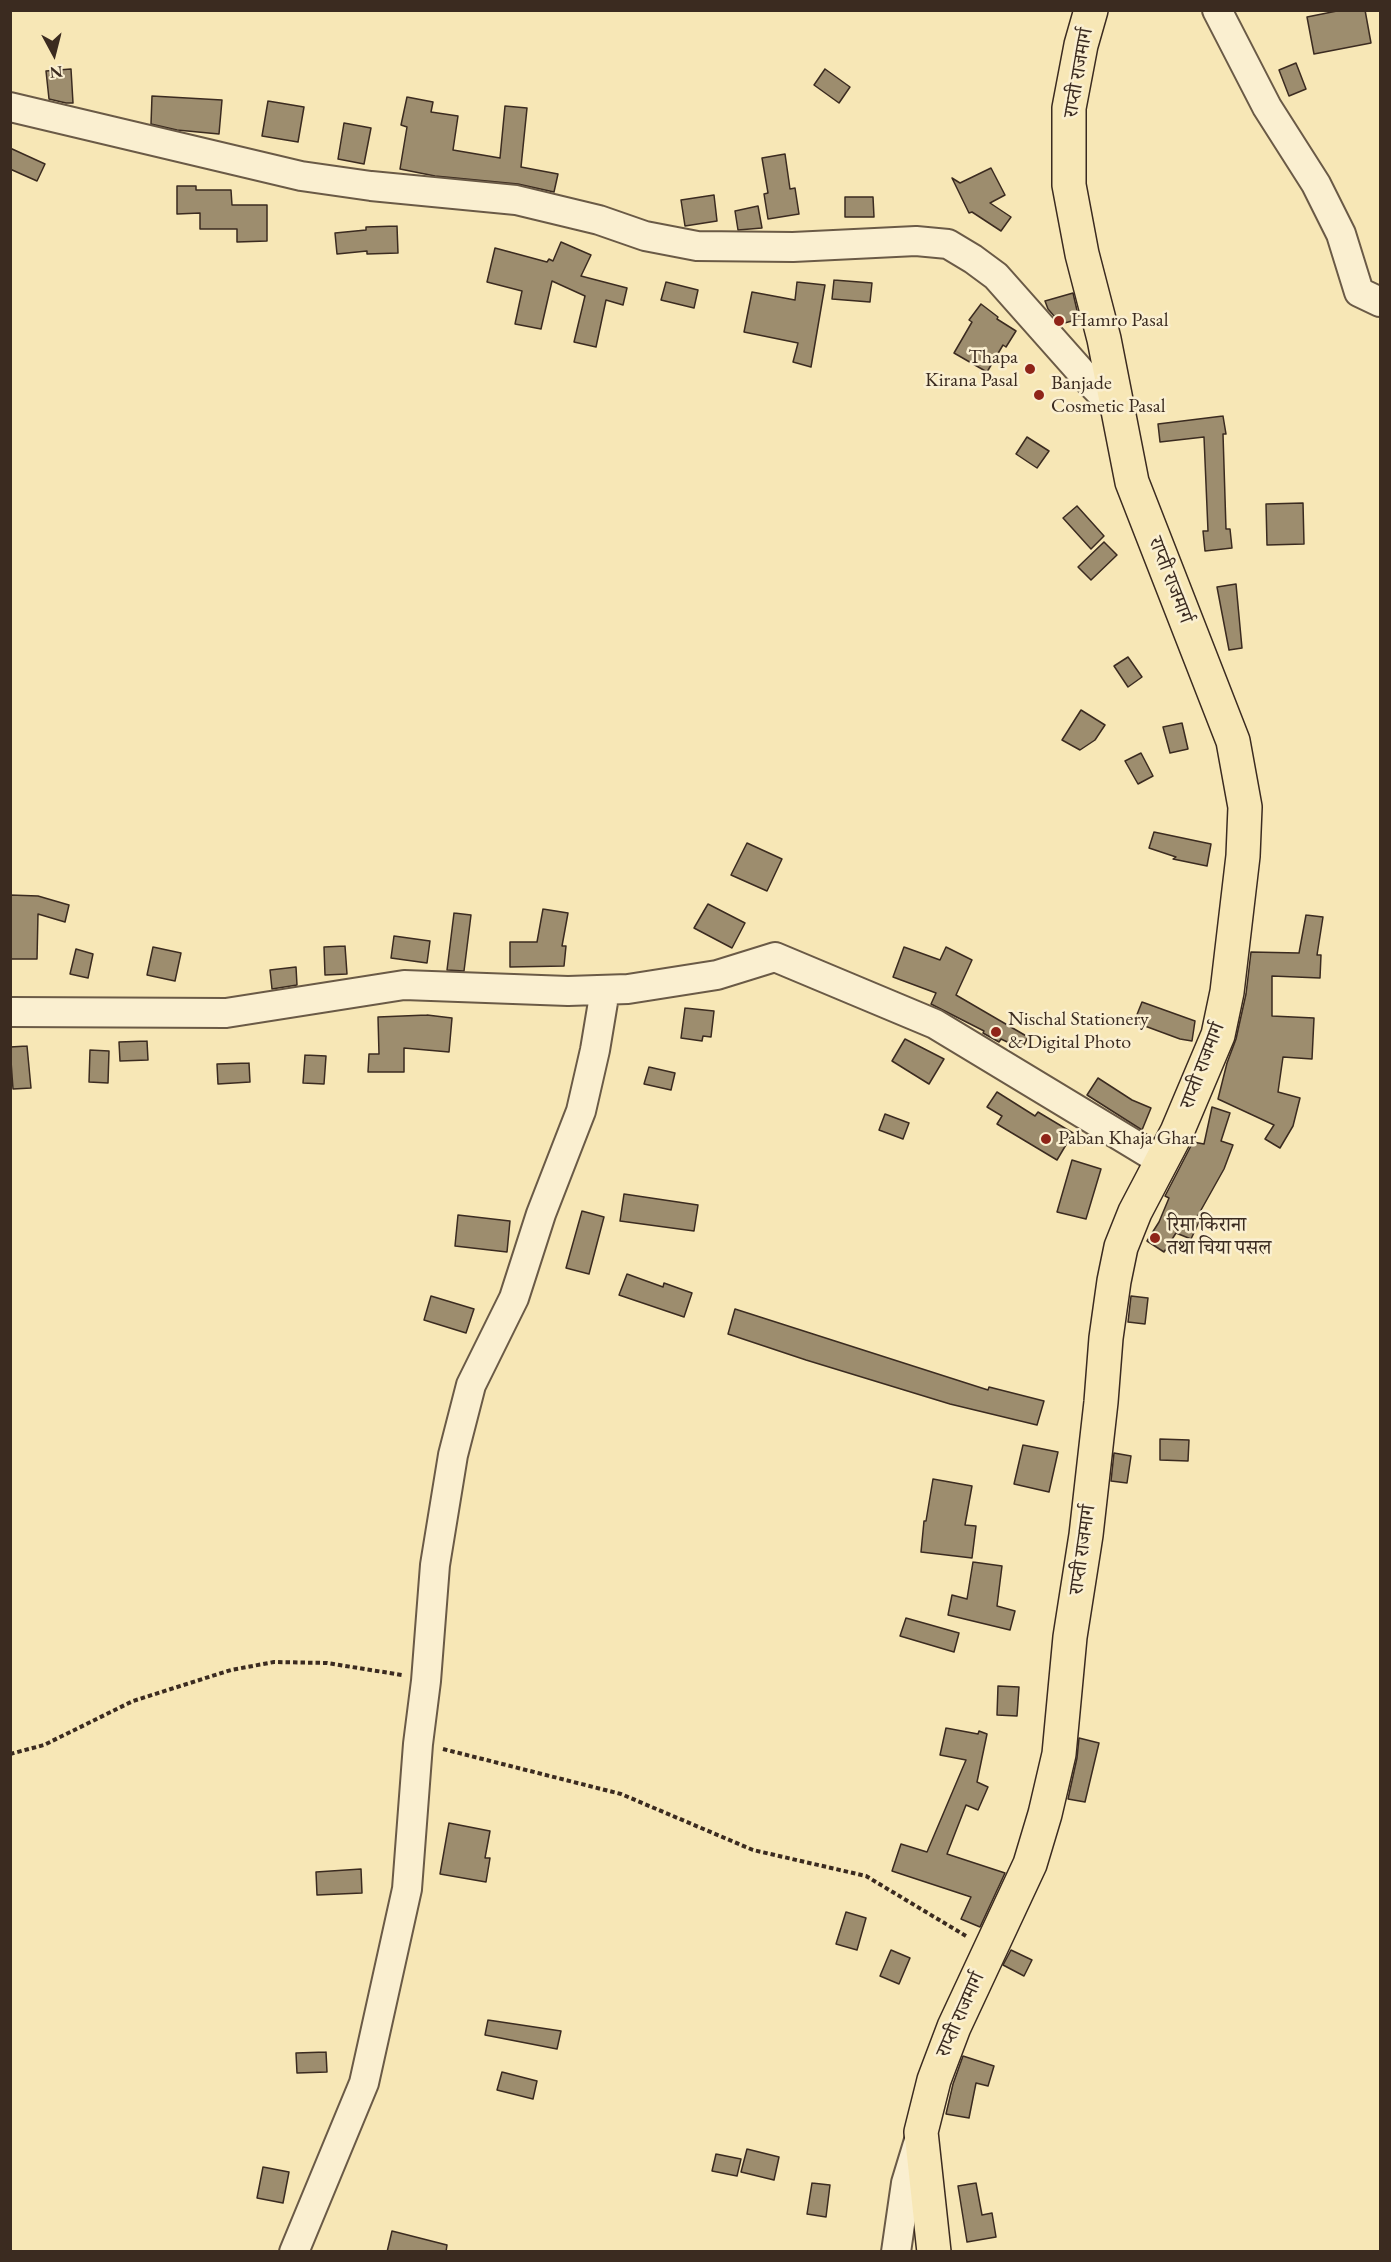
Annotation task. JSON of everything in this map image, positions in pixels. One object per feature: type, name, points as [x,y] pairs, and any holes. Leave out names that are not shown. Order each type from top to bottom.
[{"type":"main road","name":"राप्ती राजमार्ग","points":[[934,2252],[921,2132],[934,2080],[954,2027],[1030,1864],[1045,1814],[1059,1754],[1070,1637],[1086,1535],[1106,1338],[1121,1247],[1134,1212],[1177,1132],[1218,1035],[1227,992],[1243,856],[1245,807],[1233,741],[1132,482],[1104,339],[1082,254],[1069,185],[1069,108],[1081,45],[1091,10]]},
{"type":"street","points":[[1217,10],[1267,106],[1316,184],[1341,234],[1359,292],[1380,302]]},
{"type":"street","points":[[10,107],[301,176],[371,186],[516,200],[599,220],[645,237],[697,246],[783,247],[916,240],[948,244],[996,276],[1118,410]]},
{"type":"street","points":[[10,1012],[226,1013],[404,985],[568,991],[628,989],[717,975],[775,957],[935,1024],[1160,1160]]},
{"type":"street","points":[[294,2252],[364,2083],[407,1889],[435,1565],[453,1455],[471,1385],[514,1298],[541,1214],[581,1111],[596,1050],[605,990]]},
{"type":"street","points":[[896,2252],[906,2183],[921,2132]]},
{"type":"path","points":[[10,1754],[44,1745],[133,1701],[231,1670],[274,1662],[327,1663],[373,1669],[426,1681]]},
{"type":"path","points":[[418,1744],[621,1794],[753,1850],[866,1876],[990,1950]]},
{"type":"building","points":[[1342,10],[1365,10],[1371,43],[1314,54],[1307,17]]},
{"type":"building","points":[[1296,63],[1306,89],[1289,96],[1279,70]]},
{"type":"building","points":[[71,69],[73,103],[49,99],[46,71]]},
{"type":"building","points":[[825,69],[850,87],[839,103],[814,85]]},
{"type":"building","points":[[152,96],[222,100],[219,134],[177,130],[151,124]]},
{"type":"building","points":[[407,97],[433,102],[431,112],[458,116],[453,150],[500,158],[505,106],[527,108],[521,167],[558,174],[554,192],[518,184],[435,176],[400,169],[407,127],[401,125]]},
{"type":"building","points":[[268,101],[304,107],[298,142],[262,136]]},
{"type":"building","points":[[344,123],[371,128],[364,164],[338,159]]},
{"type":"building","points":[[10,148],[45,164],[37,181],[10,169]]},
{"type":"building","points":[[785,154],[790,189],[795,188],[799,214],[768,219],[764,194],[768,193],[762,158]]},
{"type":"building","points":[[991,168],[1005,195],[990,203],[1011,217],[1001,231],[972,212],[969,213],[952,178],[960,183]]},
{"type":"building","points":[[177,186],[196,186],[196,190],[231,190],[232,205],[267,205],[267,241],[237,242],[237,229],[200,229],[200,213],[177,214]]},
{"type":"building","points":[[714,195],[717,221],[685,226],[681,200]]},
{"type":"building","points":[[845,197],[873,197],[874,217],[845,217]]},
{"type":"building","points":[[758,206],[762,228],[738,230],[735,211]]},
{"type":"building","points":[[397,226],[398,253],[367,254],[367,251],[337,254],[335,233],[366,230],[366,227]]},
{"type":"building","points":[[561,242],[591,255],[581,276],[627,288],[623,305],[606,300],[596,347],[574,342],[585,296],[552,281],[541,329],[515,324],[522,291],[487,282],[495,248],[547,262],[549,259],[553,261]]},
{"type":"building","points":[[834,280],[872,283],[870,302],[832,299]]},
{"type":"building","points":[[666,282],[698,290],[694,308],[661,300]]},
{"type":"building","points":[[797,282],[825,285],[811,367],[793,362],[798,343],[744,332],[752,292],[795,300]]},
{"type":"building","points":[[1073,293],[1079,319],[1061,324],[1048,309],[1045,301]]},
{"type":"building","points":[[981,304],[998,317],[997,319],[1016,331],[1006,347],[1003,345],[987,372],[954,353],[972,322],[969,320]]},
{"type":"building","points":[[1223,416],[1226,434],[1223,434],[1226,529],[1230,529],[1232,548],[1205,551],[1203,531],[1208,531],[1204,437],[1160,442],[1158,424]]},
{"type":"building","points":[[1027,437],[1049,451],[1037,468],[1016,454]]},
{"type":"building","points":[[1303,503],[1304,544],[1267,545],[1266,504]]},
{"type":"building","points":[[1077,506],[1104,536],[1091,549],[1063,518]]},
{"type":"building","points":[[1104,542],[1117,555],[1091,580],[1078,567]]},
{"type":"building","points":[[1236,584],[1242,648],[1229,650],[1217,587]]},
{"type":"building","points":[[1128,657],[1142,677],[1128,687],[1114,666]]},
{"type":"building","points":[[1081,710],[1105,725],[1095,740],[1080,750],[1062,740]]},
{"type":"building","points":[[1182,723],[1188,749],[1170,753],[1163,727]]},
{"type":"building","points":[[1141,753],[1153,776],[1138,784],[1125,761]]},
{"type":"building","points":[[1154,832],[1211,844],[1207,866],[1173,859],[1176,857],[1149,848]]},
{"type":"building","points":[[747,843],[782,859],[767,891],[731,875]]},
{"type":"building","points":[[10,895],[38,896],[69,905],[65,922],[38,914],[37,959],[10,959]]},
{"type":"building","points":[[708,904],[745,923],[732,948],[694,928]]},
{"type":"building","points":[[543,909],[568,913],[562,946],[566,946],[564,966],[510,967],[510,942],[537,942]]},
{"type":"building","points":[[454,913],[471,915],[464,971],[447,970]]},
{"type":"building","points":[[1306,915],[1323,917],[1317,955],[1321,955],[1320,978],[1272,976],[1272,1016],[1314,1018],[1312,1059],[1283,1057],[1278,1092],[1300,1098],[1293,1126],[1280,1148],[1265,1139],[1274,1125],[1218,1099],[1236,1039],[1246,994],[1251,952],[1299,953]]},
{"type":"building","points":[[394,936],[430,941],[427,963],[391,958]]},
{"type":"building","points":[[345,946],[347,974],[325,975],[324,947]]},
{"type":"building","points":[[153,947],[181,953],[175,981],[147,975]]},
{"type":"building","points":[[904,947],[940,960],[946,947],[972,960],[956,995],[1028,1037],[1022,1049],[1001,1039],[999,1042],[983,1033],[984,1031],[931,1004],[936,993],[893,977]]},
{"type":"building","points":[[76,949],[93,954],[88,978],[70,974]]},
{"type":"building","points":[[296,967],[297,985],[272,989],[270,970]]},
{"type":"building","points":[[1142,1002],[1195,1021],[1192,1041],[1180,1039],[1134,1022]]},
{"type":"building","points":[[685,1008],[714,1011],[711,1037],[703,1036],[702,1041],[681,1038]]},
{"type":"building","points":[[427,1015],[452,1018],[449,1052],[404,1048],[404,1072],[368,1072],[369,1054],[379,1054],[378,1017]]},
{"type":"building","points":[[905,1039],[944,1059],[929,1084],[892,1061]]},
{"type":"building","points":[[147,1041],[148,1060],[120,1061],[119,1042]]},
{"type":"building","points":[[27,1046],[31,1088],[13,1089],[10,1047]]},
{"type":"building","points":[[90,1050],[109,1051],[108,1083],[89,1082]]},
{"type":"building","points":[[305,1055],[326,1056],[324,1084],[303,1083]]},
{"type":"building","points":[[249,1063],[250,1082],[218,1084],[217,1064]]},
{"type":"building","points":[[649,1067],[675,1073],[671,1090],[644,1084]]},
{"type":"building","points":[[1098,1078],[1132,1100],[1151,1108],[1142,1130],[1087,1095]]},
{"type":"building","points":[[997,1092],[1035,1116],[1038,1112],[1073,1133],[1057,1160],[997,1124],[1002,1116],[987,1107]]},
{"type":"building","points":[[1212,1107],[1230,1113],[1221,1141],[1233,1145],[1224,1169],[1196,1219],[1200,1220],[1191,1239],[1176,1233],[1164,1252],[1147,1241],[1159,1222],[1169,1198],[1165,1196],[1193,1142],[1204,1144]]},
{"type":"building","points":[[885,1114],[909,1123],[903,1139],[879,1130]]},
{"type":"building","points":[[1072,1160],[1101,1169],[1086,1219],[1057,1212]]},
{"type":"building","points":[[624,1194],[698,1205],[694,1231],[620,1221]]},
{"type":"building","points":[[582,1211],[604,1217],[589,1274],[566,1268]]},
{"type":"building","points":[[458,1215],[510,1221],[507,1252],[455,1246]]},
{"type":"building","points":[[627,1274],[663,1287],[664,1283],[692,1293],[684,1317],[619,1295]]},
{"type":"building","points":[[431,1296],[474,1309],[466,1333],[424,1320]]},
{"type":"building","points":[[1131,1296],[1148,1298],[1145,1324],[1128,1322]]},
{"type":"building","points":[[735,1309],[988,1390],[989,1387],[1044,1401],[1037,1425],[950,1404],[728,1334]]},
{"type":"building","points":[[1160,1439],[1189,1440],[1188,1461],[1160,1460]]},
{"type":"building","points":[[1023,1445],[1058,1452],[1049,1492],[1014,1484]]},
{"type":"building","points":[[1114,1453],[1131,1456],[1127,1483],[1111,1481]]},
{"type":"building","points":[[933,1479],[972,1486],[965,1525],[976,1526],[972,1558],[921,1552],[924,1521],[926,1521]]},
{"type":"building","points":[[973,1562],[1002,1566],[997,1606],[1015,1611],[1010,1630],[948,1615],[952,1595],[967,1599]]},
{"type":"building","points":[[906,1618],[959,1633],[954,1652],[900,1636]]},
{"type":"building","points":[[998,1686],[1019,1687],[1017,1716],[997,1715]]},
{"type":"building","points":[[946,1728],[978,1734],[979,1731],[987,1734],[977,1782],[988,1787],[978,1810],[966,1805],[947,1854],[1005,1873],[980,1927],[961,1919],[971,1897],[892,1871],[901,1844],[927,1852],[966,1760],[940,1755]]},
{"type":"building","points":[[1079,1738],[1099,1743],[1085,1802],[1068,1799]]},
{"type":"building","points":[[449,1823],[490,1831],[485,1858],[490,1858],[486,1882],[440,1874]]},
{"type":"building","points":[[361,1869],[362,1893],[317,1895],[316,1872]]},
{"type":"building","points":[[846,1912],[866,1918],[857,1950],[836,1944]]},
{"type":"building","points":[[891,1950],[910,1958],[899,1984],[880,1976]]},
{"type":"building","points":[[1011,1950],[1032,1960],[1024,1976],[1003,1965]]},
{"type":"building","points":[[488,2020],[561,2031],[557,2049],[485,2035]]},
{"type":"building","points":[[326,2052],[327,2072],[297,2073],[296,2053]]},
{"type":"building","points":[[963,2056],[994,2066],[988,2086],[976,2083],[969,2118],[946,2114]]},
{"type":"building","points":[[502,2072],[537,2081],[533,2099],[497,2090]]},
{"type":"building","points":[[747,2149],[779,2157],[774,2180],[741,2172]]},
{"type":"building","points":[[716,2154],[741,2159],[737,2176],[712,2171]]},
{"type":"building","points":[[263,2167],[289,2172],[283,2203],[257,2198]]},
{"type":"building","points":[[812,2183],[830,2185],[826,2217],[807,2214]]},
{"type":"building","points":[[976,2183],[982,2215],[992,2213],[996,2237],[967,2242],[958,2186]]},
{"type":"building","points":[[392,2231],[447,2245],[446,2252],[387,2252]]},
{"type":"place","name":"Hamro Pasal","points":[[1059,321]]},
{"type":"place","name":"Thapa Kirana Pasal","points":[[1030,369]]},
{"type":"place","name":"Banjade Cosmetic Pasal","points":[[1039,395]]},
{"type":"place","name":"Nischal Stationery & Digital Photo","points":[[996,1032]]},
{"type":"place","name":"Paban Khaja Ghar","points":[[1046,1139]]},
{"type":"place","name":"रिमा किराना तथा चिया पसल","points":[[1155,1238]]}]
